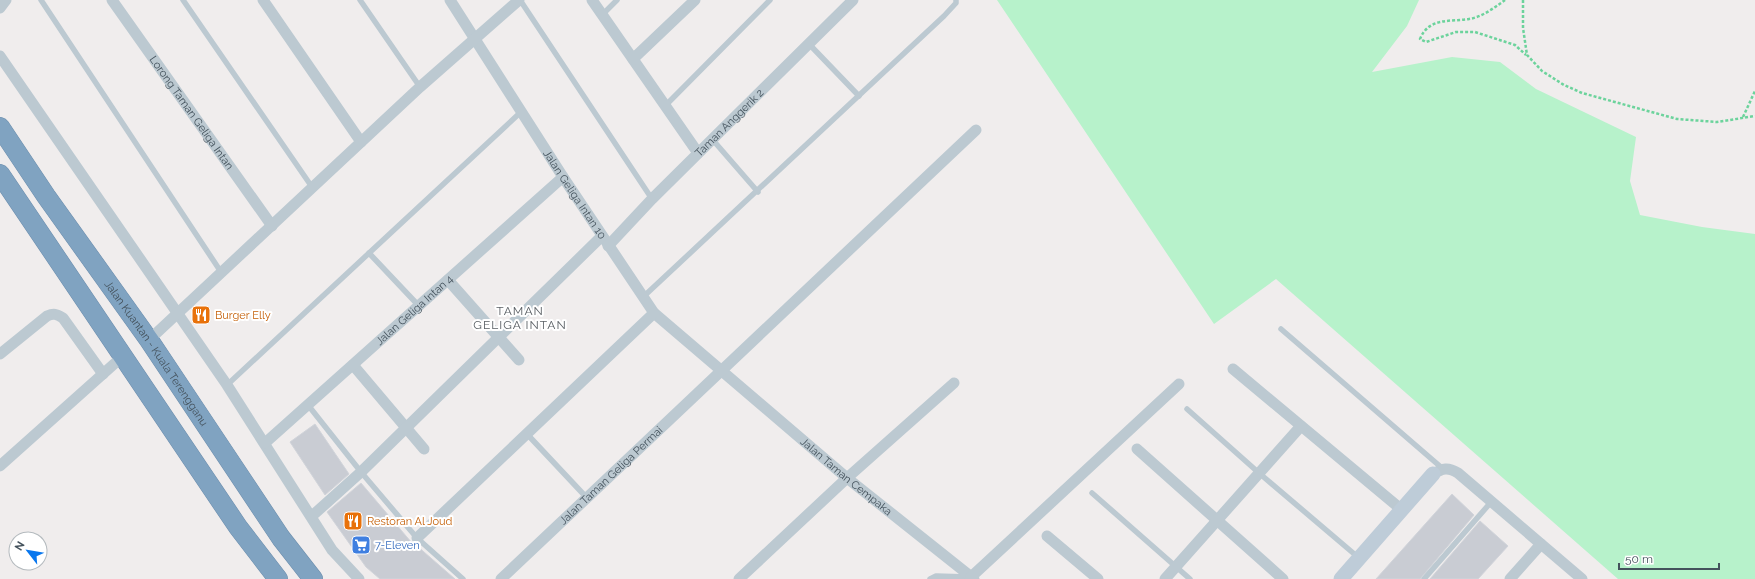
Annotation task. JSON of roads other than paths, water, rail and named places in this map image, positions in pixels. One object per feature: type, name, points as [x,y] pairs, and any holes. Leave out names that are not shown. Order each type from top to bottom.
[{"type":"highway","name":"Jalan Kuantan - Kuala Terengganu","points":[[0,127],[46,196],[149,340],[281,538],[313,579]]},
{"type":"highway","points":[[0,175],[238,527],[278,579]]},
{"type":"street","points":[[0,8],[6,0]]},
{"type":"street","name":"Lorong Taman Geliga Intan","points":[[112,0],[272,226]]},
{"type":"street","points":[[264,0],[361,142]]},
{"type":"street","name":"Jalan Geliga Intan 10","points":[[450,0],[522,111],[562,177],[642,298],[654,313],[720,371]]},
{"type":"street","points":[[149,340],[474,37],[519,0]]},
{"type":"street","points":[[592,0],[698,154]]},
{"type":"street","points":[[633,59],[695,0]]},
{"type":"street","name":"Taman Anggerik 2","points":[[312,516],[361,472],[498,336],[652,199],[809,44],[848,2]]},
{"type":"street","points":[[0,56],[227,385],[312,516],[332,550],[358,579]]},
{"type":"street","name":"Jalan Taman Geliga Permai","points":[[501,579],[976,130]]},
{"type":"street","name":"Jalan Geliga Intan 4","points":[[265,443],[562,177]]},
{"type":"street","points":[[448,280],[519,360]]},
{"type":"street","points":[[0,354],[47,316],[53,313],[63,318],[103,374]]},
{"type":"street","points":[[417,538],[654,313]]},
{"type":"street","points":[[0,466],[122,356]]},
{"type":"street","points":[[353,365],[424,449]]},
{"type":"street","points":[[1233,369],[1402,510]]},
{"type":"street","name":"Jalan Taman Cempaka","points":[[720,371],[847,478],[972,578]]},
{"type":"street","points":[[739,579],[847,478],[954,383]]},
{"type":"street","points":[[972,578],[1179,384]]},
{"type":"street","points":[[1165,579],[1301,426]]},
{"type":"street","points":[[1137,449],[1283,579]]},
{"type":"street","points":[[1341,579],[1438,471],[1451,469],[1492,501],[1582,579]]},
{"type":"street","points":[[1047,536],[1098,579]]},
{"type":"street","points":[[1510,579],[1541,544]]},
{"type":"lane","points":[[41,0],[221,272]]},
{"type":"lane","points":[[183,0],[312,187]]},
{"type":"lane","points":[[360,0],[420,87]]},
{"type":"lane","points":[[519,0],[652,199]]},
{"type":"lane","points":[[602,15],[617,0]]},
{"type":"lane","points":[[665,106],[770,0]]},
{"type":"lane","points":[[642,298],[758,192],[944,16],[956,3],[956,0]]},
{"type":"lane","points":[[809,44],[859,96]]},
{"type":"lane","points":[[227,385],[522,111]]},
{"type":"lane","points":[[712,139],[758,192]]},
{"type":"lane","points":[[370,253],[419,306]]},
{"type":"lane","points":[[1281,329],[1438,471]]},
{"type":"lane","points":[[308,405],[361,472],[417,538],[463,579]]},
{"type":"lane","points":[[1187,409],[1259,474],[1359,559]]},
{"type":"lane","points":[[526,434],[587,498]]},
{"type":"lane","points":[[1092,493],[1190,579]]},
{"type":"lane","points":[[1424,579],[1492,501]]},
{"type":"lane","points":[[930,579],[936,576],[972,578]]},
{"type":"place","name":"Burger Elly","points":[[201,315]]},
{"type":"place","name":"Restoran Al Joud","points":[[353,521]]},
{"type":"place","name":"7-Eleven","points":[[361,545]]},
{"type":"district","name":"TAMAN GELIGA INTAN","points":[[520,318]]}]
